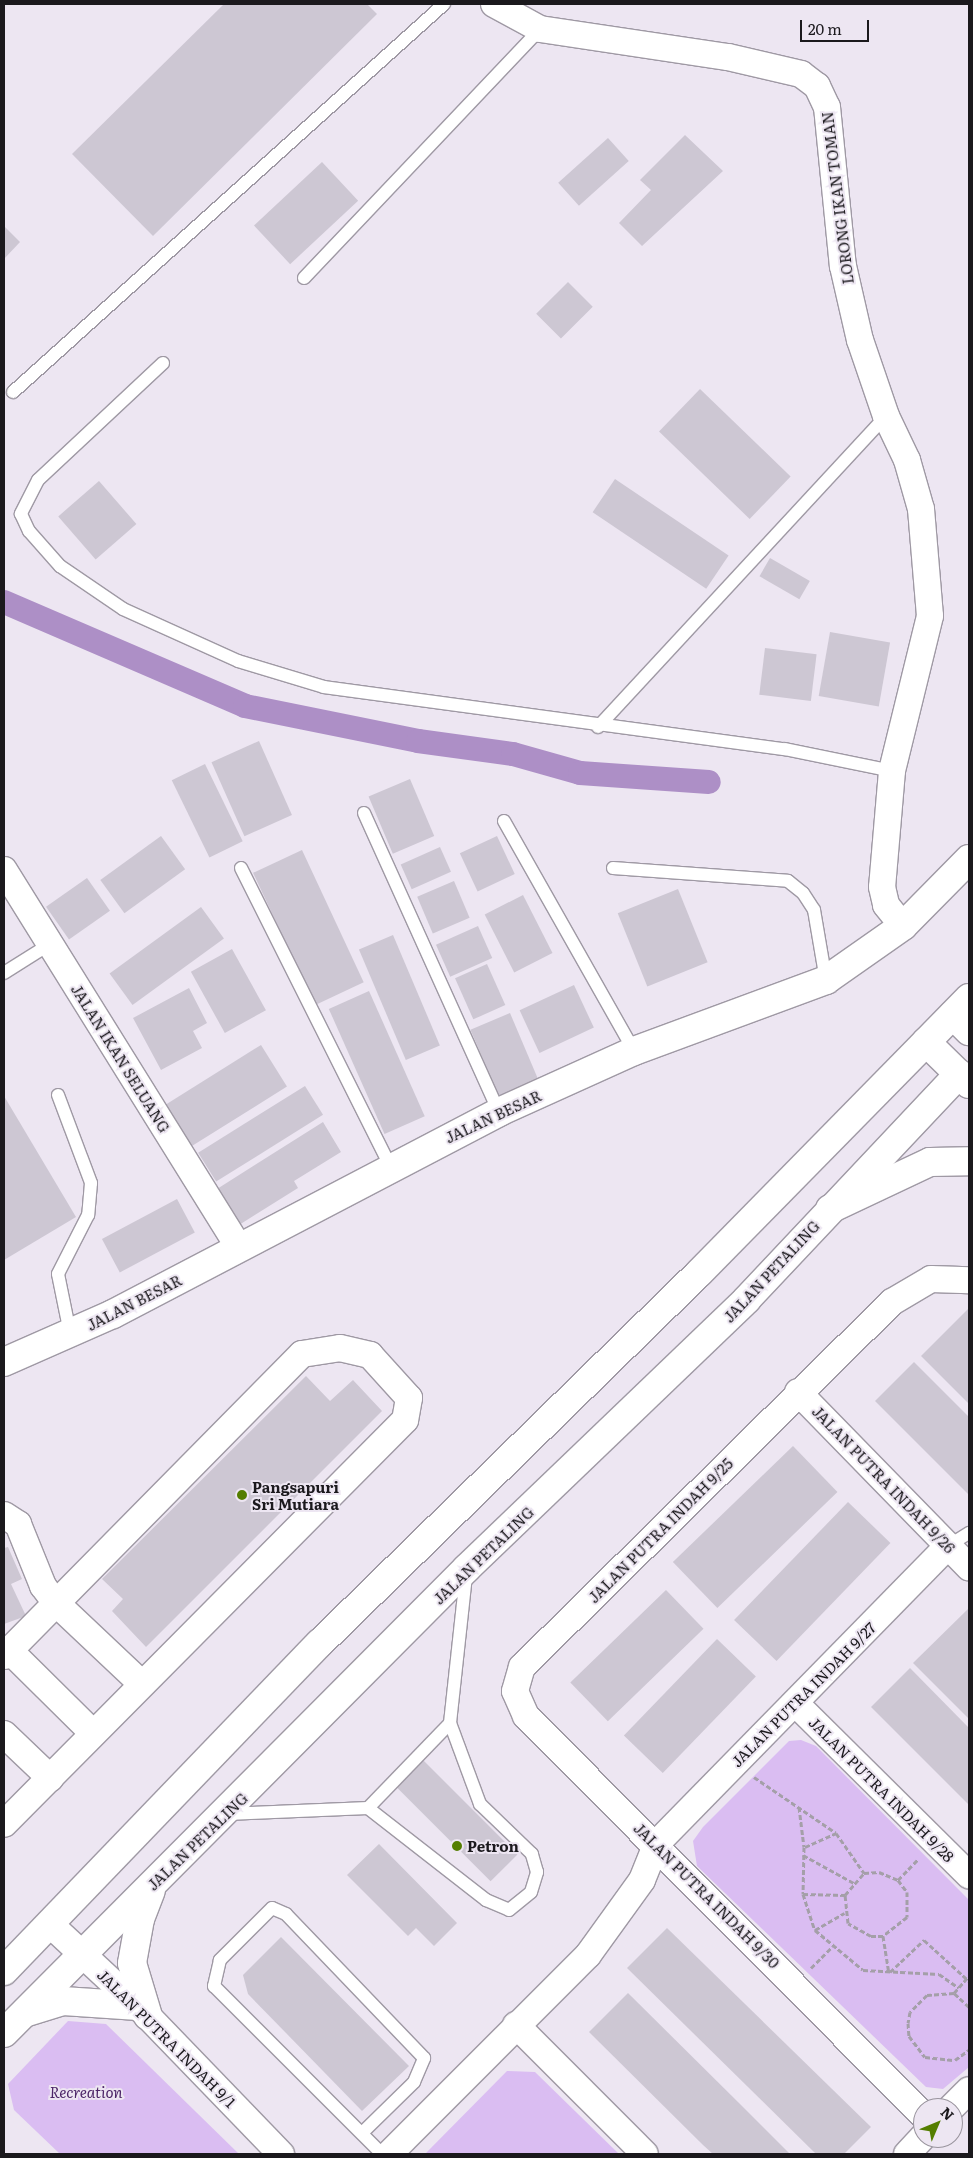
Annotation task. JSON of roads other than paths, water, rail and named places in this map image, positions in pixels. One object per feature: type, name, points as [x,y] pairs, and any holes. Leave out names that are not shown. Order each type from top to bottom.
[{"type":"main road","name":"JALAN BESAR","points":[[4,1362],[70,1333],[390,1166],[499,1112],[634,1051],[826,980],[903,926],[969,859]]},
{"type":"main road","points":[[4,1971],[51,1925],[320,1643],[700,1272],[926,1042],[964,1015]]},
{"type":"main road","points":[[926,1042],[966,1074]]},
{"type":"main road","name":"JALAN PETALING","points":[[4,2033],[156,1880],[227,1814],[468,1568],[746,1300],[830,1209],[966,1074]]},
{"type":"main road","points":[[830,1209],[930,1162],[969,1161]]},
{"type":"main road","points":[[26,2012],[63,2001],[143,2011],[132,1962],[140,1919],[156,1880]]},
{"type":"street","name":"LORONG IKAN TOMAN","points":[[494,4],[540,29],[767,65],[801,74],[817,86],[827,107],[843,266],[860,340],[886,416],[907,460],[920,509],[930,616],[892,771],[882,887],[886,904],[903,926]]},
{"type":"street","name":"JALAN IKAN SELUANG","points":[[4,870],[239,1246]]},
{"type":"street","name":"JALAN PUTRA INDAH 9/25","points":[[522,1667],[798,1392],[915,1285],[932,1279],[969,1280]]},
{"type":"street","points":[[4,1824],[404,1420],[408,1398],[370,1355],[355,1349],[319,1348],[287,1365],[7,1654],[94,1733]]},
{"type":"street","name":"JALAN PUTRA INDAH 9/26","points":[[798,1392],[959,1539],[969,1566]]},
{"type":"street","points":[[4,1515],[18,1524],[43,1586],[56,1603],[142,1684]]},
{"type":"street","name":"JALAN PUTRA INDAH 9/27","points":[[657,1843],[959,1539]]},
{"type":"street","name":"JALAN PUTRA INDAH 9/30","points":[[522,1667],[515,1691],[526,1716],[657,1843],[913,2105]]},
{"type":"street","name":"JALAN PUTRA INDAH 9/28","points":[[795,1703],[969,1875]]},
{"type":"street","points":[[4,1734],[50,1778]]},
{"type":"street","points":[[389,2154],[588,1955],[620,1915],[642,1880],[657,1843]]},
{"type":"street","name":"JALAN PUTRA INDAH 9/1","points":[[51,1925],[143,2011],[281,2154]]},
{"type":"street","points":[[516,2025],[645,2154]]},
{"type":"lane","points":[[12,392],[444,4]]},
{"type":"lane","points":[[304,278],[540,29]]},
{"type":"lane","points":[[163,364],[38,480],[25,499],[22,514],[29,531],[60,566],[123,609],[238,661],[324,687],[598,727],[785,749],[892,771]]},
{"type":"lane","points":[[598,727],[886,416]]},
{"type":"lane","points":[[364,813],[499,1112]]},
{"type":"lane","points":[[504,821],[634,1051]]},
{"type":"lane","points":[[241,868],[390,1166]]},
{"type":"lane","points":[[612,868],[788,881],[803,893],[814,910],[826,980]]},
{"type":"lane","points":[[4,973],[50,944]]},
{"type":"lane","points":[[58,1094],[92,1183],[88,1215],[58,1274],[70,1333]]},
{"type":"lane","points":[[227,1814],[368,1808],[486,1900],[508,1910],[531,1892],[537,1872],[532,1854],[480,1804],[450,1723],[468,1568]]},
{"type":"lane","points":[[368,1808],[450,1723]]},
{"type":"lane","points":[[362,2133],[414,2082],[424,2058],[286,1914],[272,1908],[220,1960],[214,1986],[221,1998],[382,2154]]},
{"type":"waterway","points":[[4,602],[245,706],[418,741],[513,754],[580,773],[709,782]]},
{"type":"place","name":"Pangsapuri Sri Mutiara","points":[[242,1495]]},
{"type":"place","name":"Petron","points":[[457,1846]]},
{"type":"park label","name":"Recreation","points":[[86,2092]]}]
